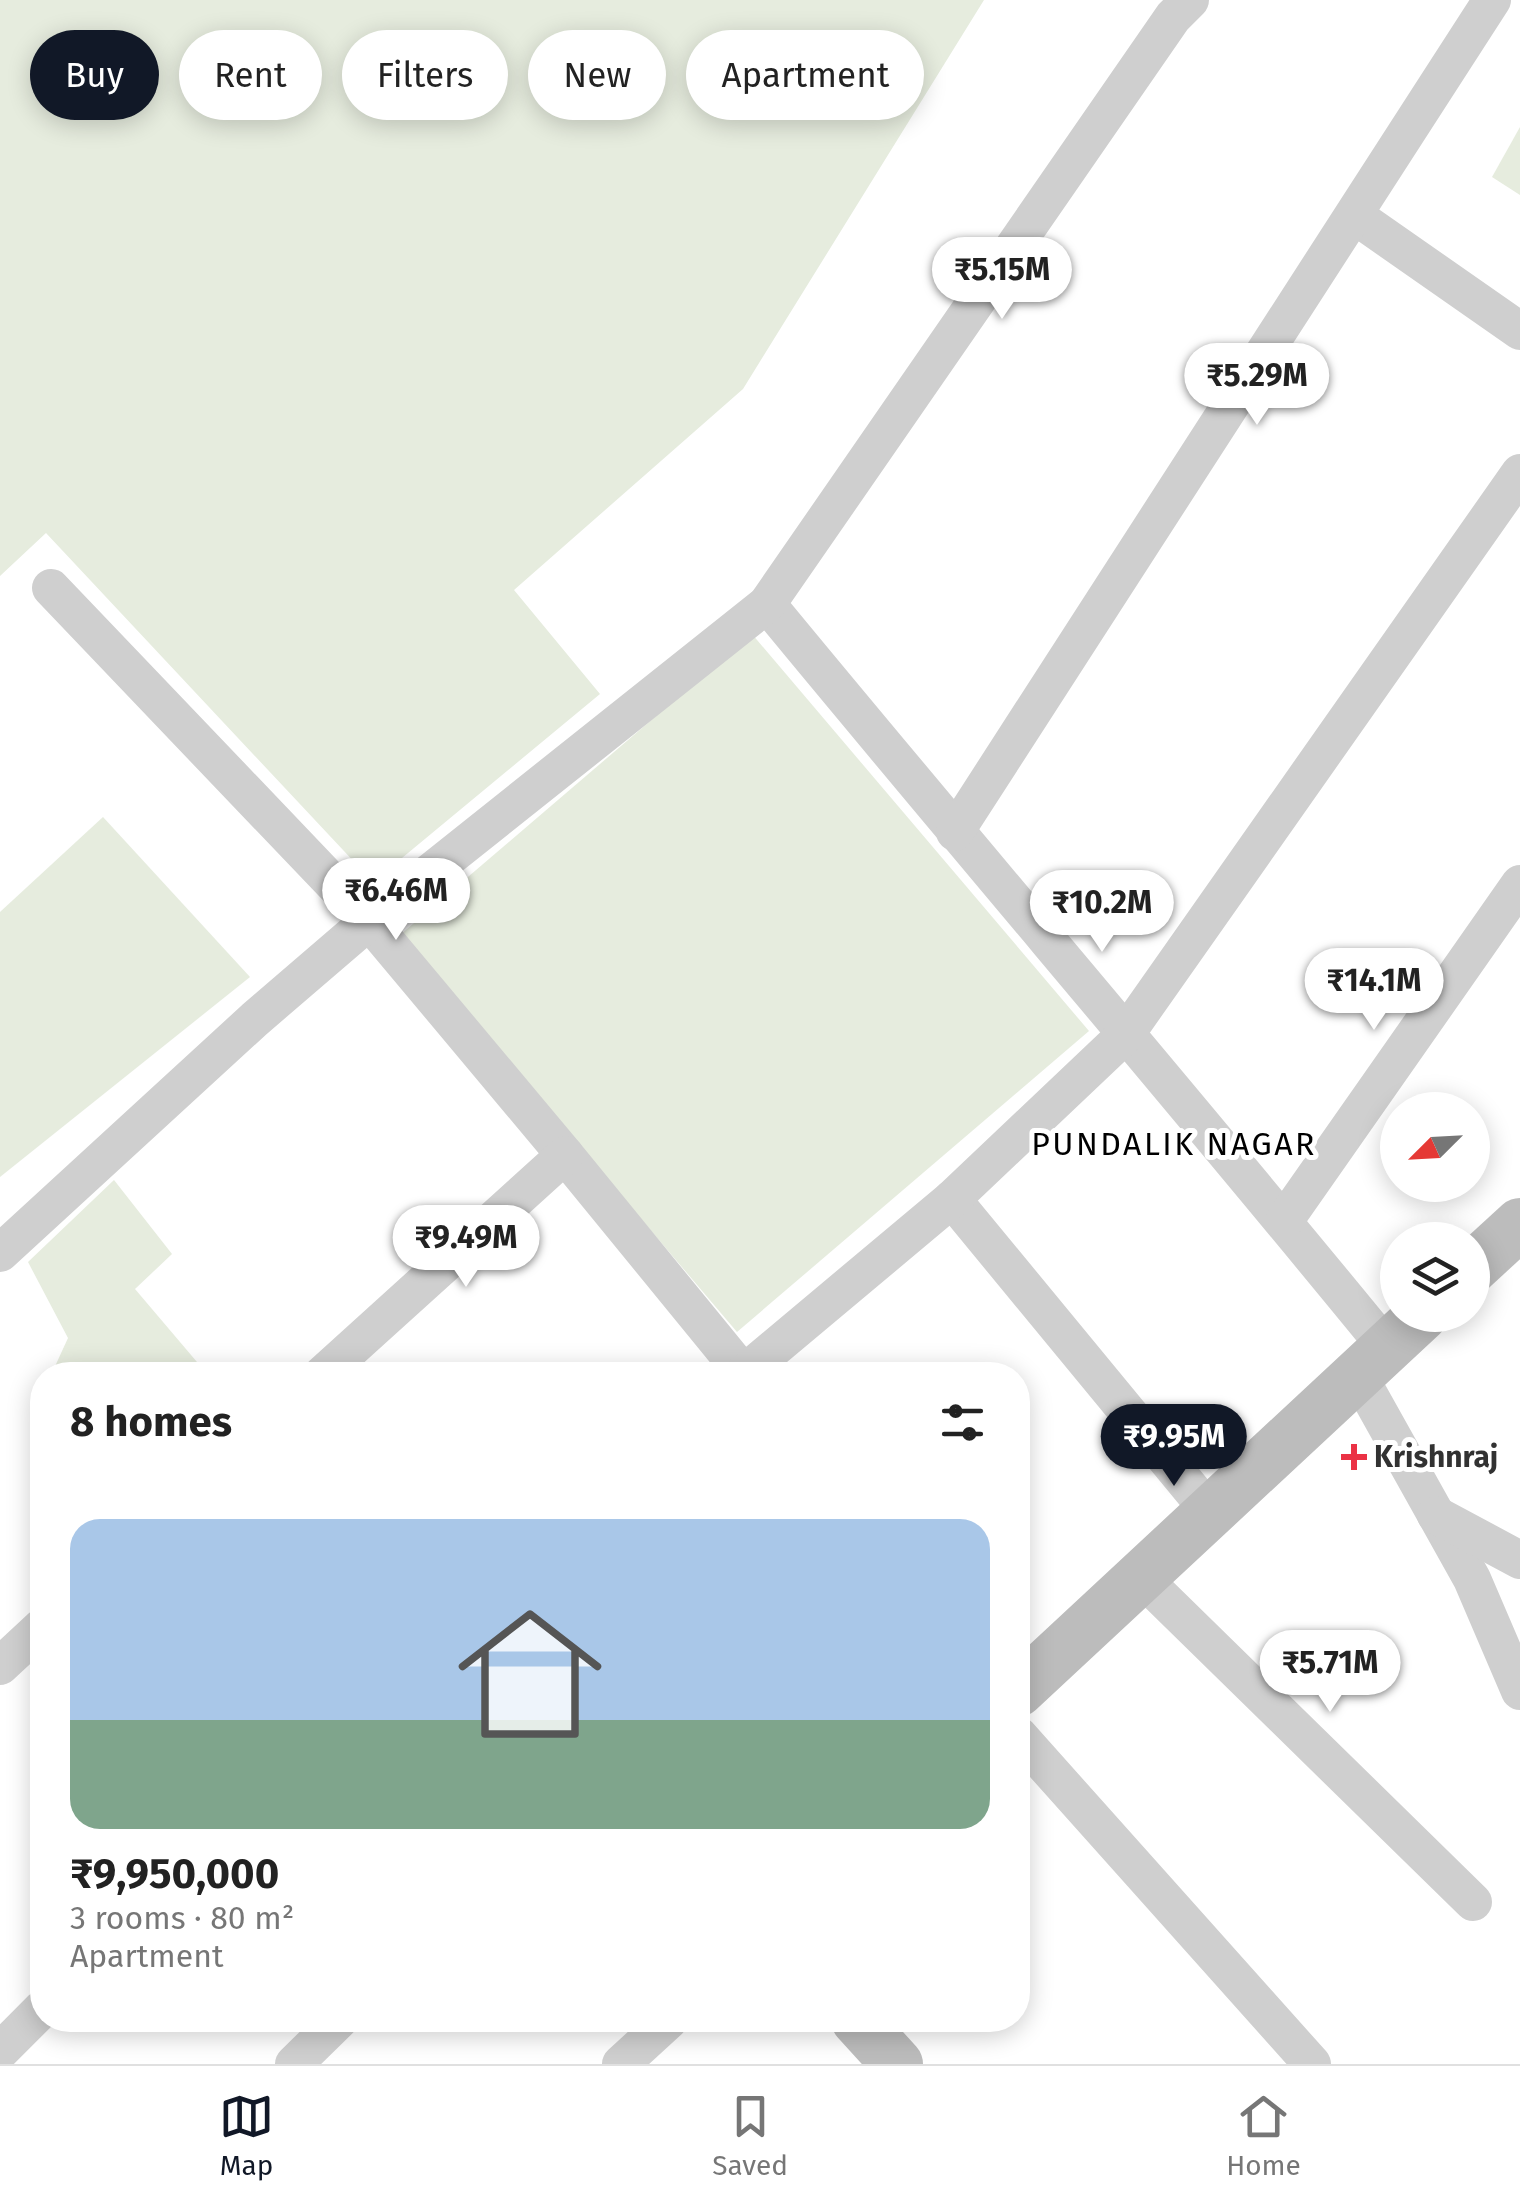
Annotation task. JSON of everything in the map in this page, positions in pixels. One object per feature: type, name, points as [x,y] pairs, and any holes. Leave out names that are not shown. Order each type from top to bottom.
[{"type":"street","points":[[0,1252],[255,1019],[369,921],[766,604],[1173,16],[1190,0]]},
{"type":"street","points":[[955,832],[1492,0]]},
{"type":"street","points":[[1354,216],[1520,331]]},
{"type":"street","points":[[757,1362],[952,1199],[1126,1036],[1520,473]]},
{"type":"street","points":[[51,588],[369,921],[733,1362]]},
{"type":"street","points":[[766,604],[1389,1346],[1436,1515],[1472,1579],[1520,1692]]},
{"type":"street","points":[[1284,1221],[1520,884]]},
{"type":"street","points":[[336,1362],[565,1155]]},
{"type":"street","points":[[952,1199],[1210,1512]]},
{"type":"street","points":[[1490,1252],[1520,1225]]},
{"type":"street","points":[[1030,1680],[1389,1346]]},
{"type":"street","points":[[1436,1515],[1520,1560]]},
{"type":"street","points":[[1141,1576],[1473,1902]]},
{"type":"street","points":[[0,1666],[30,1639]]},
{"type":"street","points":[[1030,1748],[1312,2064]]},
{"type":"street","points":[[0,2051],[30,2021]]},
{"type":"street","points":[[294,2064],[327,2032]]},
{"type":"street","points":[[621,2064],[656,2032]]},
{"type":"street","points":[[868,2032],[897,2064]]},
{"type":"shaded area","points":[[0,0],[984,0],[924,97],[924,30],[686,30],[686,120],[910,120],[743,389],[514,590],[600,694],[373,882],[46,533],[0,576]]},
{"type":"shaded area","points":[[1520,127],[1520,195],[1492,177]]},
{"type":"shaded area","points":[[752,634],[1089,1031],[737,1332],[400,935]]},
{"type":"shaded area","points":[[103,817],[250,977],[0,1177],[0,912]]},
{"type":"shaded area","points":[[114,1180],[172,1254],[135,1289],[197,1362],[57,1362],[68,1338],[28,1262]]},
{"type":"place","name":"Krishnraj","points":[[1354,1457]]},
{"type":"district","name":"PUNDALIK NAGAR","points":[[1174,1144]]}]
